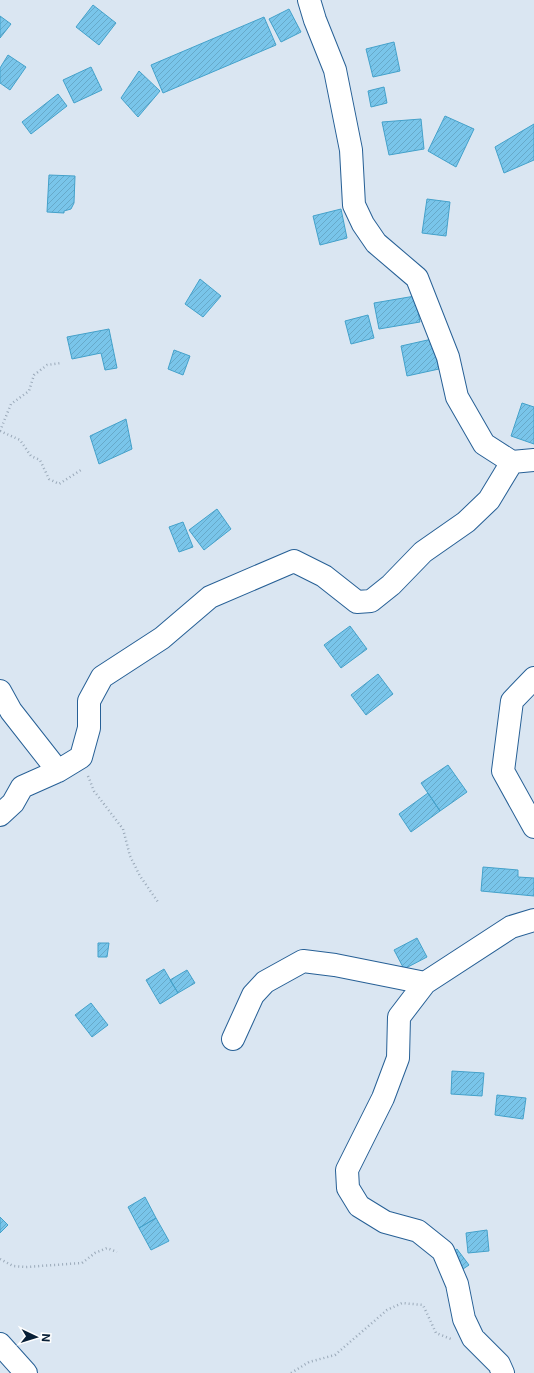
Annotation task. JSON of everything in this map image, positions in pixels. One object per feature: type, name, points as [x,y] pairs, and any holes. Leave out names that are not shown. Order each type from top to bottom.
[{"type":"street","points":[[309,0],[315,20],[335,70],[351,150],[354,204],[363,224],[376,243],[417,278],[448,357],[457,397],[484,444],[512,462],[534,460]]},
{"type":"street","points":[[0,815],[13,803],[22,787],[58,771],[80,757],[89,728],[89,701],[102,677],[162,638],[210,598],[294,561],[324,576],[356,602],[371,601],[391,585],[423,552],[466,522],[489,500],[512,462]]},
{"type":"street","points":[[534,678],[512,702],[503,771],[534,827]]},
{"type":"street","points":[[0,691],[11,711],[58,771]]},
{"type":"street","points":[[503,1373],[499,1364],[473,1338],[464,1319],[456,1284],[443,1251],[418,1231],[385,1222],[359,1206],[348,1188],[347,1170],[383,1098],[398,1058],[399,1017],[425,983],[511,927],[534,920]]},
{"type":"street","points":[[234,1039],[253,996],[265,982],[303,961],[335,965],[425,983]]},
{"type":"street","points":[[0,1344],[26,1373]]},
{"type":"path","points":[[61,363],[47,364],[34,375],[29,391],[11,404],[0,432],[20,440],[31,456],[40,460],[49,479],[59,484],[81,470]]},
{"type":"path","points":[[80,757],[94,791],[123,829],[130,856],[140,876],[158,902]]},
{"type":"path","points":[[0,1259],[13,1266],[82,1263],[95,1253],[107,1248],[117,1252]]},
{"type":"path","points":[[291,1373],[309,1362],[335,1355],[387,1310],[402,1303],[423,1305],[436,1333],[444,1337],[453,1339],[473,1338]]},
{"type":"building","points":[[93,5],[116,23],[99,45],[76,27]]},
{"type":"building","points":[[289,9],[301,32],[281,42],[269,19]]},
{"type":"building","points":[[0,16],[11,24],[0,38]]},
{"type":"building","points":[[264,17],[276,45],[163,93],[151,65]]},
{"type":"building","points":[[394,42],[400,71],[373,77],[366,49]]},
{"type":"building","points":[[8,55],[26,67],[10,90],[0,83],[0,68]]},
{"type":"building","points":[[91,67],[102,90],[74,103],[63,80]]},
{"type":"building","points":[[139,71],[160,91],[138,117],[121,98]]},
{"type":"building","points":[[384,87],[387,103],[371,107],[368,91]]},
{"type":"building","points":[[58,94],[67,106],[31,134],[22,122]]},
{"type":"building","points":[[445,116],[474,129],[456,167],[428,151]]},
{"type":"building","points":[[421,119],[424,149],[389,155],[382,122]]},
{"type":"building","points":[[534,124],[534,160],[504,173],[495,147]]},
{"type":"building","points":[[49,175],[75,176],[74,203],[71,209],[64,211],[64,213],[47,212]]},
{"type":"building","points":[[427,199],[450,202],[446,236],[422,233]]},
{"type":"building","points":[[341,209],[347,238],[320,245],[313,216]]},
{"type":"building","points":[[200,279],[221,296],[203,317],[185,304]]},
{"type":"building","points":[[415,296],[420,322],[379,329],[374,303]]},
{"type":"building","points":[[368,315],[374,338],[351,344],[345,321]]},
{"type":"building","points":[[109,329],[117,368],[105,370],[101,353],[72,359],[67,337]]},
{"type":"building","points":[[432,339],[439,369],[407,376],[401,346]]},
{"type":"building","points":[[174,350],[190,356],[183,375],[168,369]]},
{"type":"building","points":[[522,403],[534,407],[534,444],[511,436]]},
{"type":"building","points":[[126,419],[132,449],[99,464],[90,436]]},
{"type":"building","points":[[217,509],[231,529],[204,550],[189,530]]},
{"type":"building","points":[[183,522],[193,547],[179,552],[169,527]]},
{"type":"building","points":[[350,626],[367,649],[341,668],[324,645]]},
{"type":"building","points":[[378,674],[393,694],[366,715],[351,695]]},
{"type":"building","points":[[448,765],[467,792],[440,811],[421,783]]},
{"type":"building","points":[[428,793],[440,811],[411,832],[399,814]]},
{"type":"building","points":[[483,867],[518,870],[518,877],[534,878],[534,896],[481,891]]},
{"type":"building","points":[[417,938],[427,957],[404,969],[394,950]]},
{"type":"building","points":[[98,943],[109,943],[107,957],[98,957]]},
{"type":"building","points":[[164,969],[178,993],[160,1004],[146,980]]},
{"type":"building","points":[[187,970],[195,983],[178,993],[170,980]]},
{"type":"building","points":[[91,1003],[108,1025],[92,1037],[75,1015]]},
{"type":"building","points":[[452,1071],[484,1073],[482,1096],[451,1094]]},
{"type":"building","points":[[497,1095],[526,1098],[523,1119],[495,1115]]},
{"type":"building","points":[[145,1197],[156,1218],[139,1228],[128,1207]]},
{"type":"building","points":[[0,1217],[8,1225],[0,1233]]},
{"type":"building","points":[[156,1218],[169,1241],[151,1250],[139,1228]]},
{"type":"building","points":[[487,1230],[489,1251],[468,1253],[466,1233]]},
{"type":"building","points":[[457,1249],[469,1265],[460,1271],[448,1255]]}]
